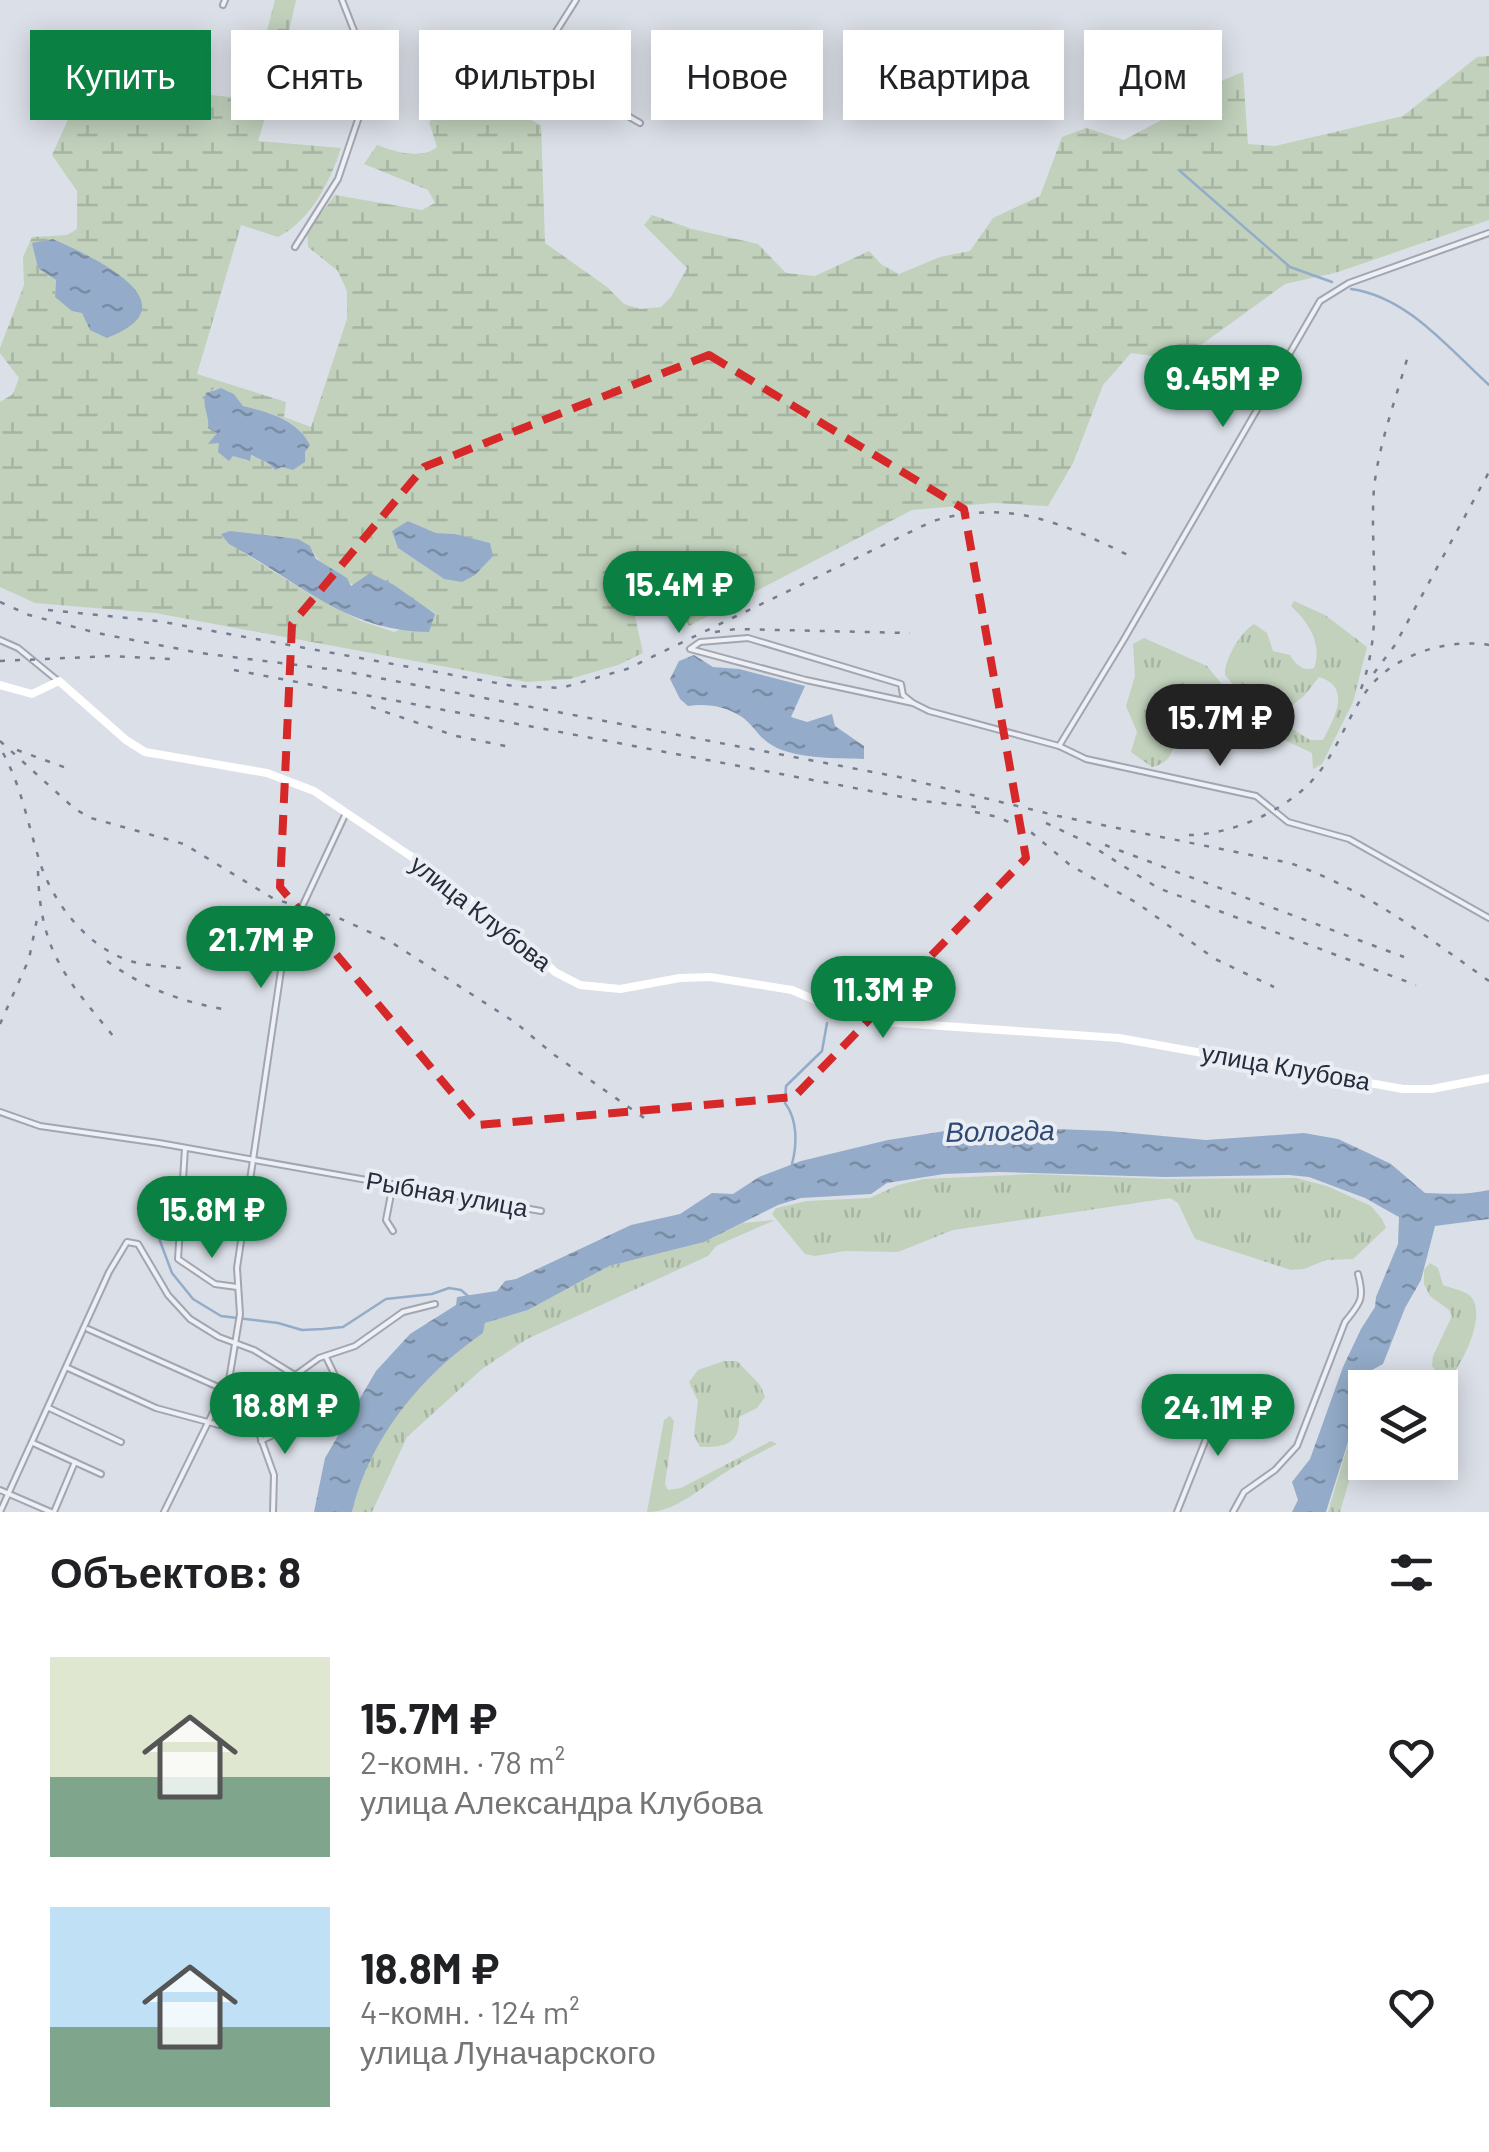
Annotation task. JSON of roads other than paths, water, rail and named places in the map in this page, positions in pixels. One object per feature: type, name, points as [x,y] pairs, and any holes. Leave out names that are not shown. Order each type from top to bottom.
[{"type":"main road","points":[[0,685],[34,694],[59,682]]},
{"type":"main road","name":"улица Клубова","points":[[59,682],[126,740],[146,752],[284,778],[309,788],[448,882],[562,977],[593,988],[620,990],[685,977],[710,977],[800,992],[845,1014],[884,1022],[1119,1038],[1410,1090],[1432,1090],[1489,1078]]},
{"type":"street","points":[[295,247],[338,179],[371,81],[342,0]]},
{"type":"street","points":[[576,0],[540,57],[539,65],[640,123]]},
{"type":"street","points":[[1059,746],[1320,301],[1349,283],[1489,234]]},
{"type":"street","points":[[914,703],[690,649],[700,642],[748,638],[900,684],[903,695],[929,711],[1059,746],[1086,759],[1256,796],[1288,822],[1349,839],[1489,918]]},
{"type":"street","name":"улица Клубова","points":[[0,640],[18,648],[59,682]]},
{"type":"street","points":[[164,1512],[225,1390],[239,1322],[236,1287],[285,948],[346,813]]},
{"type":"street","name":"Рыбная улица","points":[[0,1112],[40,1126],[542,1212]]},
{"type":"street","points":[[184,1148],[178,1258],[215,1284],[236,1287]]},
{"type":"street","points":[[393,1184],[386,1220],[393,1231]]},
{"type":"street","points":[[0,1512],[109,1272],[127,1242],[138,1244],[168,1295],[190,1319],[294,1374]]},
{"type":"street","points":[[1233,1512],[1244,1492],[1275,1470],[1298,1446],[1345,1322],[1359,1307],[1362,1286],[1358,1274]]},
{"type":"street","points":[[68,1368],[156,1408],[221,1424],[325,1356],[355,1346],[396,1317],[435,1304]]},
{"type":"street","points":[[86,1328],[225,1390]]},
{"type":"street","points":[[261,1442],[285,1430],[340,1388],[325,1356]]},
{"type":"street","points":[[1177,1512],[1206,1439],[1191,1406]]},
{"type":"street","points":[[50,1408],[121,1442]]},
{"type":"street","points":[[250,1408],[274,1475],[273,1512]]},
{"type":"street","points":[[33,1442],[101,1474]]},
{"type":"street","points":[[0,1490],[52,1512],[75,1462]]},
{"type":"water","points":[[53,239],[91,257],[128,282],[140,296],[142,311],[132,325],[107,338],[90,330],[82,313],[72,311],[55,297],[56,280],[38,268],[32,243]]},
{"type":"water","points":[[221,388],[234,394],[243,406],[274,415],[299,430],[310,445],[305,462],[293,470],[275,470],[251,455],[250,461],[233,456],[229,461],[218,452],[219,443],[208,444],[217,433],[208,428],[206,393]]},
{"type":"water","points":[[408,521],[436,533],[490,543],[493,556],[462,582],[444,579],[398,548],[392,531]]},
{"type":"water","points":[[230,531],[298,539],[310,546],[316,559],[347,578],[351,586],[370,573],[394,585],[435,614],[429,632],[372,623],[323,602],[229,544],[221,534]]},
{"type":"water","points":[[694,655],[713,667],[739,669],[805,686],[791,717],[807,722],[832,714],[835,726],[864,746],[864,759],[787,752],[771,745],[736,713],[709,705],[688,706],[670,679],[679,661]]},
{"type":"water","name":"Вологда","points":[[977,1126],[1109,1131],[1206,1140],[1304,1133],[1338,1139],[1391,1164],[1425,1193],[1489,1190],[1489,1219],[1435,1226],[1421,1280],[1405,1308],[1383,1364],[1372,1370],[1348,1370],[1348,1442],[1326,1512],[1292,1512],[1298,1500],[1292,1482],[1310,1459],[1343,1367],[1375,1307],[1398,1244],[1399,1217],[1365,1198],[1309,1177],[999,1172],[944,1174],[887,1183],[871,1194],[801,1198],[778,1205],[704,1242],[609,1266],[528,1310],[485,1323],[483,1333],[439,1369],[401,1410],[371,1458],[352,1512],[314,1512],[325,1458],[376,1371],[410,1334],[456,1305],[457,1297],[497,1291],[505,1281],[631,1225],[680,1214],[712,1193],[733,1194],[759,1177],[801,1161],[888,1140]]},
{"type":"waterway","points":[[1180,171],[1290,267],[1332,282]]},
{"type":"waterway","points":[[1351,289],[1372,294],[1409,313],[1489,385]]},
{"type":"waterway","points":[[792,1164],[795,1133],[785,1103],[786,1086],[822,1051],[827,1023]]},
{"type":"waterway","points":[[154,1203],[160,1241],[172,1273],[193,1299],[221,1316],[302,1330],[323,1329],[343,1327],[386,1299],[449,1288],[468,1296]]},
{"type":"railway","points":[[1361,689],[1374,615],[1376,471],[1409,352]]},
{"type":"railway","points":[[1374,673],[1395,645],[1489,472]]},
{"type":"railway","points":[[48,610],[158,621],[513,686],[561,688],[627,669],[933,521],[988,512],[1037,518],[1134,558]]},
{"type":"railway","points":[[0,602],[29,615],[97,633],[200,653],[337,670],[899,777],[1058,816],[1290,863],[1370,900],[1489,981]]},
{"type":"railway","points":[[715,632],[736,629],[910,633]]},
{"type":"railway","points":[[1189,835],[1245,824],[1298,794],[1323,767],[1365,693],[1404,659],[1455,644],[1489,645]]},
{"type":"railway","points":[[0,661],[112,656],[170,659]]},
{"type":"railway","points":[[234,670],[923,801],[976,807]]},
{"type":"railway","points":[[371,707],[456,736],[515,748]]},
{"type":"railway","points":[[0,741],[75,809],[91,818],[184,844],[274,899],[339,918],[391,942],[516,1023],[647,1120]]},
{"type":"railway","points":[[17,750],[72,770]]},
{"type":"railway","points":[[3,753],[44,873],[73,921],[117,956],[181,968]]},
{"type":"railway","points":[[975,812],[998,817],[1032,833],[1070,865],[1137,903],[1215,959],[1274,987]]},
{"type":"railway","points":[[1046,823],[1084,841],[1158,888],[1416,985]]},
{"type":"railway","points":[[1105,845],[1404,957]]},
{"type":"railway","points":[[38,871],[44,924],[51,946],[71,983],[118,1042]]},
{"type":"railway","points":[[0,1024],[29,959],[38,914]]},
{"type":"railway","points":[[107,961],[164,993],[228,1010]]}]
